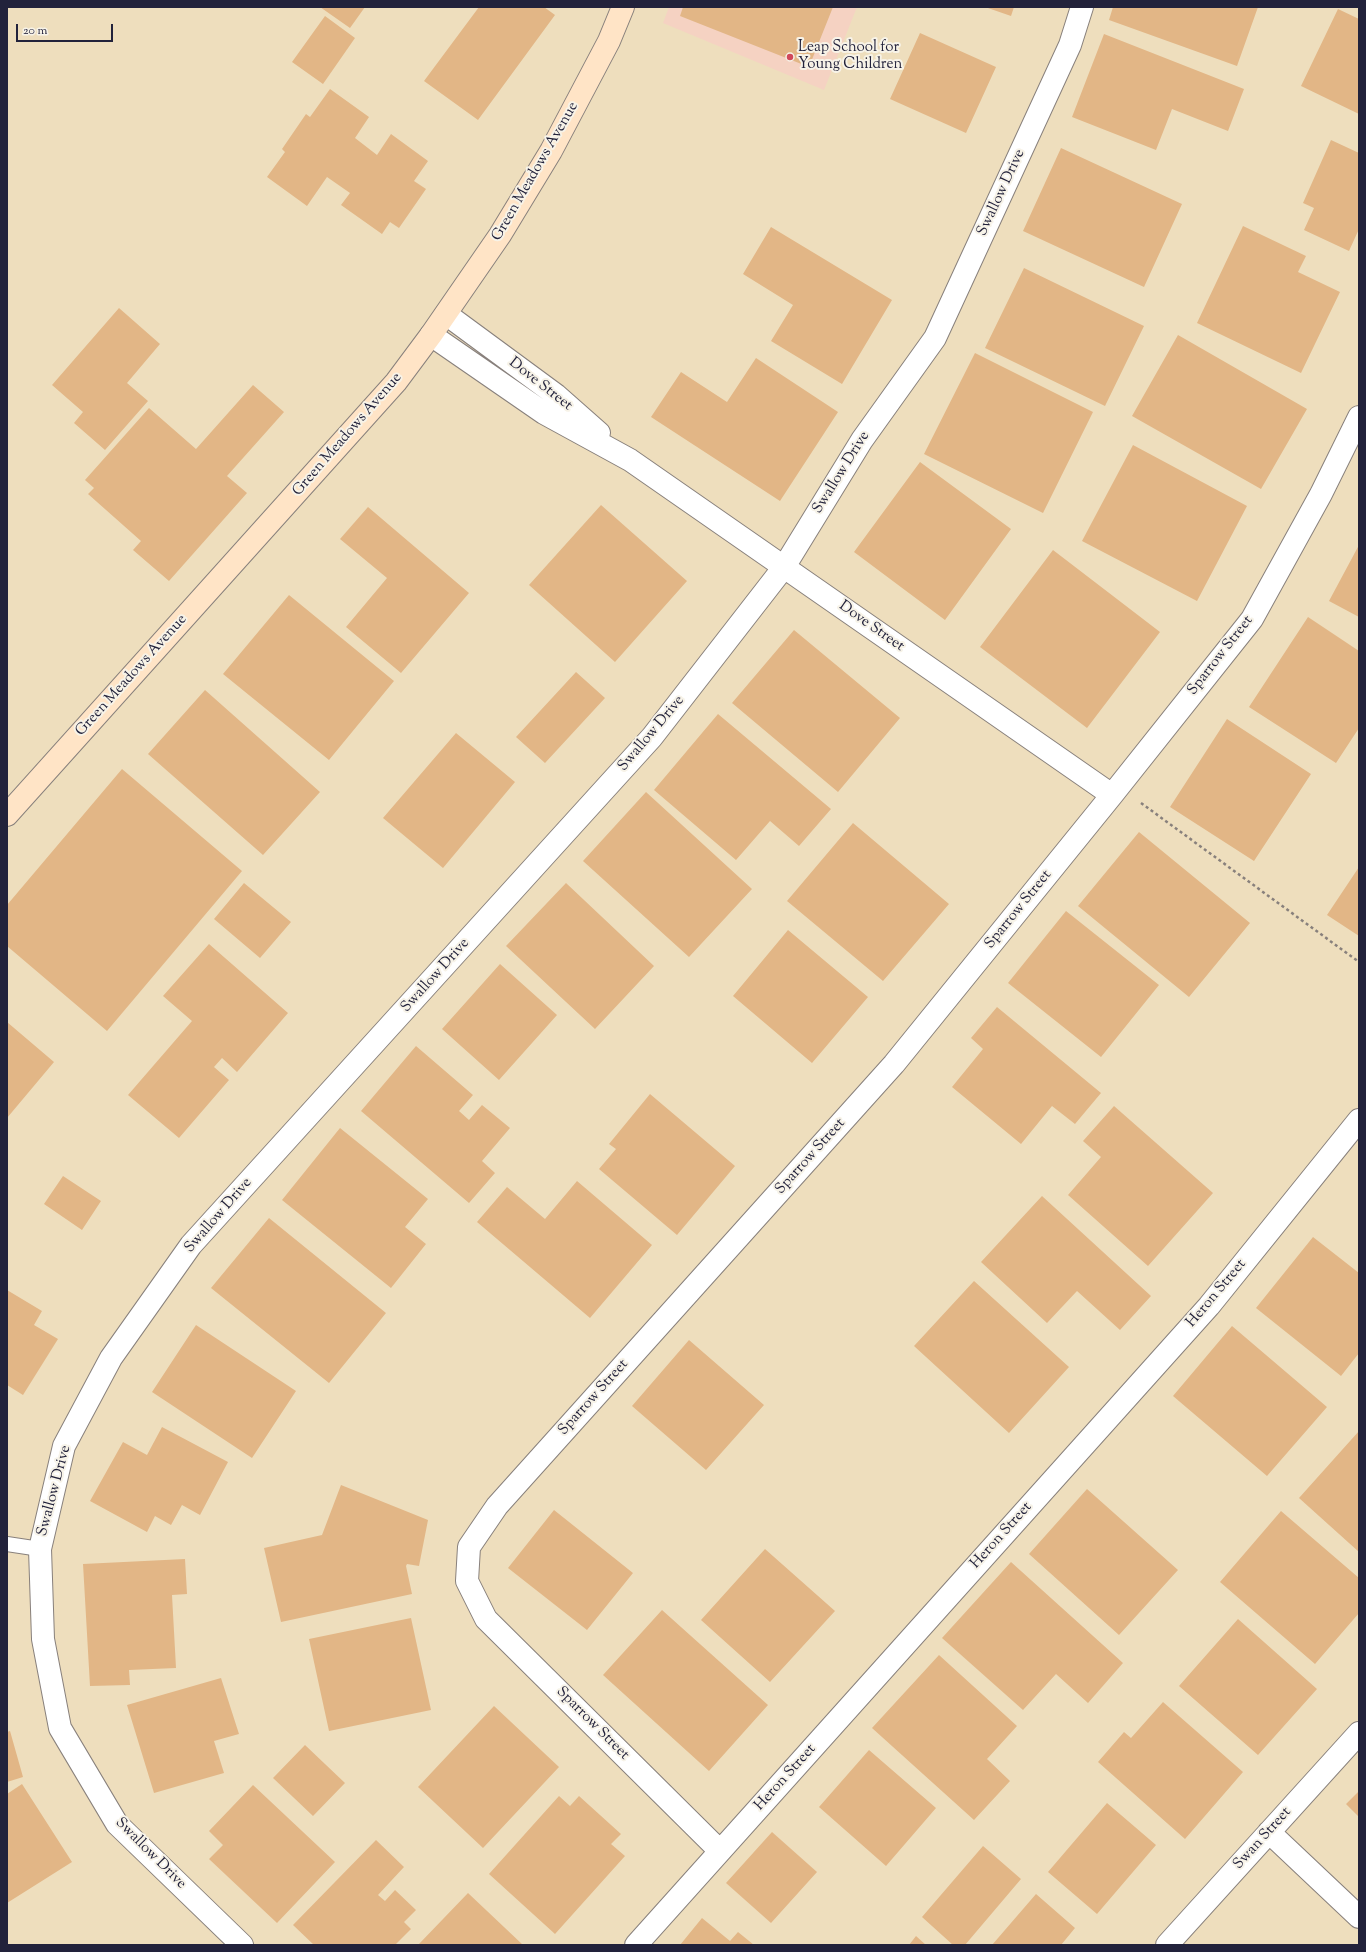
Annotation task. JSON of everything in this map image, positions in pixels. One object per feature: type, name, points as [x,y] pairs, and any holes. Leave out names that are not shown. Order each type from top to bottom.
[{"type":"street","name":"Green Meadows Avenue","points":[[7,815],[396,382],[432,335],[500,235],[551,151],[609,41],[623,7]]},
{"type":"street","name":"Swallow Drive","points":[[242,1945],[117,1824],[60,1728],[43,1639],[40,1549],[64,1446],[111,1358],[191,1245],[652,737],[784,566],[862,440],[935,338],[1070,45],[1082,7]]},
{"type":"street","name":"Dove Street","points":[[446,314],[556,395],[630,460]]},
{"type":"street","name":"Dove Street","points":[[432,335],[544,413],[630,460],[1112,795]]},
{"type":"street","name":"Sparrow Street","points":[[720,1851],[486,1618],[466,1581],[469,1548],[497,1506],[894,1064],[1112,795],[1252,619],[1321,494],[1359,417]]},
{"type":"street","name":"Heron Street","points":[[636,1945],[1209,1306],[1359,1120]]},
{"type":"street","name":"Swan Street","points":[[1167,1945],[1359,1733]]},
{"type":"street","points":[[1269,1832],[1359,1917]]},
{"type":"lane","points":[[504,385],[517,366]]},
{"type":"lane","points":[[7,1544],[40,1549]]},
{"type":"path","points":[[1112,795],[1145,804],[1359,962]]},
{"type":"shaded area","name":"Leap School for Young Children","points":[[669,7],[857,7],[824,90],[663,23]]},
{"type":"building","points":[[320,7],[365,7],[350,28]]},
{"type":"building","points":[[479,7],[544,7],[555,15],[478,120],[424,81]]},
{"type":"building","points":[[683,7],[833,7],[809,67],[680,16]]},
{"type":"building","points":[[985,7],[1014,7],[1011,16]]},
{"type":"building","points":[[1113,7],[1258,7],[1237,66],[1109,20]]},
{"type":"building","points":[[1338,9],[1359,19],[1359,114],[1301,86]]},
{"type":"building","points":[[325,16],[355,38],[323,84],[292,62]]},
{"type":"building","points":[[920,33],[996,67],[966,133],[890,99]]},
{"type":"building","points":[[1104,34],[1244,89],[1228,131],[1172,109],[1156,150],[1072,117]]},
{"type":"building","points":[[330,89],[369,117],[355,138],[377,155],[391,134],[428,161],[414,181],[426,189],[399,228],[390,222],[382,234],[341,205],[350,193],[327,177],[307,206],[267,177],[285,152],[282,149],[306,114],[310,117]]},
{"type":"building","points":[[1331,140],[1359,153],[1359,229],[1349,251],[1304,230],[1314,208],[1303,203]]},
{"type":"building","points":[[1061,148],[1182,204],[1144,287],[1023,231]]},
{"type":"building","points":[[1243,226],[1306,256],[1298,272],[1340,292],[1301,373],[1197,323]]},
{"type":"building","points":[[771,227],[892,300],[842,384],[771,341],[793,305],[743,274]]},
{"type":"building","points":[[1024,268],[1144,326],[1105,406],[985,348]]},
{"type":"building","points":[[119,308],[160,344],[127,383],[148,401],[105,450],[74,423],[83,412],[52,385]]},
{"type":"building","points":[[1178,335],[1307,409],[1261,489],[1132,416]]},
{"type":"building","points":[[975,353],[1093,412],[1043,513],[924,454]]},
{"type":"building","points":[[756,358],[838,412],[780,501],[651,417],[681,372],[727,402]]},
{"type":"building","points":[[253,385],[284,412],[227,476],[247,493],[169,581],[133,550],[141,541],[88,494],[94,488],[85,480],[149,408],[196,449]]},
{"type":"building","points":[[1133,445],[1247,506],[1197,601],[1082,541]]},
{"type":"building","points":[[920,462],[1011,529],[945,620],[854,552]]},
{"type":"building","points":[[601,505],[687,581],[615,662],[529,585]]},
{"type":"building","points":[[368,507],[469,593],[401,673],[346,627],[387,578],[340,539]]},
{"type":"building","points":[[1359,545],[1359,617],[1329,601]]},
{"type":"building","points":[[1053,550],[1160,632],[1087,728],[980,647]]},
{"type":"building","points":[[289,595],[394,681],[329,760],[223,674]]},
{"type":"building","points":[[1308,617],[1359,651],[1359,728],[1336,763],[1249,707]]},
{"type":"building","points":[[794,630],[900,718],[838,792],[732,703]]},
{"type":"building","points":[[576,672],[605,698],[545,763],[516,737]]},
{"type":"building","points":[[205,690],[320,792],[263,855],[148,754]]},
{"type":"building","points":[[718,714],[831,809],[799,846],[770,821],[736,860],[654,790]]},
{"type":"building","points":[[1227,719],[1311,774],[1254,861],[1170,807]]},
{"type":"building","points":[[456,733],[515,782],[443,868],[383,818]]},
{"type":"building","points":[[122,769],[242,871],[107,1031],[7,946],[7,905]]},
{"type":"building","points":[[646,792],[752,889],[689,957],[583,861]]},
{"type":"building","points":[[853,823],[949,904],[883,981],[787,901]]},
{"type":"building","points":[[1139,832],[1250,923],[1189,997],[1078,906]]},
{"type":"building","points":[[1359,867],[1359,936],[1327,915]]},
{"type":"building","points":[[244,883],[291,922],[260,958],[214,919]]},
{"type":"building","points":[[566,883],[654,966],[595,1029],[506,946]]},
{"type":"building","points":[[1066,911],[1159,985],[1101,1057],[1008,983]]},
{"type":"building","points":[[788,930],[868,997],[812,1063],[733,996]]},
{"type":"building","points":[[209,944],[288,1013],[237,1072],[222,1058],[214,1067],[229,1080],[179,1138],[128,1095],[192,1021],[163,996]]},
{"type":"building","points":[[500,964],[557,1015],[499,1080],[442,1029]]},
{"type":"building","points":[[997,1007],[1101,1093],[1075,1124],[1052,1106],[1021,1144],[952,1087],[983,1049],[971,1038]]},
{"type":"building","points":[[7,1022],[54,1062],[7,1118]]},
{"type":"building","points":[[416,1046],[473,1095],[459,1111],[469,1120],[482,1105],[510,1128],[482,1161],[495,1173],[469,1203],[361,1111]]},
{"type":"building","points":[[650,1094],[735,1166],[677,1235],[599,1169],[616,1149],[609,1144]]},
{"type":"building","points":[[1114,1106],[1213,1193],[1148,1266],[1068,1195],[1101,1157],[1083,1141]]},
{"type":"building","points":[[340,1128],[428,1199],[405,1227],[426,1244],[391,1288],[282,1200]]},
{"type":"building","points":[[63,1176],[101,1201],[82,1230],[44,1204]]},
{"type":"building","points":[[577,1181],[652,1245],[590,1318],[477,1222],[507,1187],[545,1219]]},
{"type":"building","points":[[1042,1196],[1151,1296],[1120,1330],[1077,1291],[1047,1323],[981,1262]]},
{"type":"building","points":[[269,1218],[386,1313],[329,1383],[211,1288]]},
{"type":"building","points":[[1313,1237],[1359,1273],[1359,1353],[1341,1376],[1256,1308]]},
{"type":"building","points":[[974,1281],[1069,1367],[1009,1433],[914,1346]]},
{"type":"building","points":[[7,1290],[42,1311],[34,1325],[58,1339],[23,1395],[7,1385]]},
{"type":"building","points":[[196,1325],[296,1391],[252,1458],[152,1392]]},
{"type":"building","points":[[1232,1326],[1327,1407],[1267,1476],[1173,1396]]},
{"type":"building","points":[[689,1340],[764,1405],[706,1470],[632,1406]]},
{"type":"building","points":[[162,1427],[228,1462],[200,1515],[182,1505],[171,1525],[155,1516],[147,1532],[90,1501],[123,1442],[147,1455]]},
{"type":"building","points":[[1359,1431],[1359,1552],[1299,1498]]},
{"type":"building","points":[[341,1485],[428,1520],[419,1566],[407,1564],[406,1566],[412,1594],[281,1622],[264,1548],[322,1535]]},
{"type":"building","points":[[1087,1489],[1178,1570],[1119,1635],[1029,1554]]},
{"type":"building","points":[[554,1510],[633,1573],[587,1630],[508,1568]]},
{"type":"building","points":[[1281,1511],[1359,1578],[1359,1613],[1315,1664],[1220,1582]]},
{"type":"building","points":[[765,1549],[835,1611],[770,1682],[701,1620]]},
{"type":"building","points":[[185,1559],[187,1594],[172,1595],[176,1668],[129,1670],[130,1685],[90,1686],[83,1564]]},
{"type":"building","points":[[1011,1562],[1123,1663],[1088,1703],[1056,1674],[1023,1710],[942,1638]]},
{"type":"building","points":[[662,1610],[768,1705],[709,1771],[603,1675]]},
{"type":"building","points":[[411,1618],[431,1710],[329,1731],[309,1639]]},
{"type":"building","points":[[1238,1619],[1317,1689],[1258,1755],[1179,1686]]},
{"type":"building","points":[[939,1655],[1017,1726],[987,1759],[1010,1781],[974,1820],[872,1728]]},
{"type":"building","points":[[221,1678],[239,1734],[214,1741],[224,1773],[154,1793],[127,1705]]},
{"type":"building","points":[[1163,1702],[1243,1772],[1185,1839],[1098,1762],[1124,1732],[1131,1738]]},
{"type":"building","points":[[494,1706],[559,1767],[483,1848],[418,1787]]},
{"type":"building","points":[[10,1731],[23,1777],[7,1782],[7,1732]]},
{"type":"building","points":[[305,1745],[345,1783],[313,1816],[273,1778]]},
{"type":"building","points":[[869,1750],[936,1808],[886,1866],[819,1807]]},
{"type":"building","points":[[22,1784],[72,1862],[7,1903],[7,1794]]},
{"type":"building","points":[[253,1785],[335,1862],[277,1923],[209,1859],[223,1845],[209,1831]]},
{"type":"building","points":[[1359,1791],[1359,1817],[1346,1804]]},
{"type":"building","points":[[559,1796],[570,1806],[579,1796],[621,1834],[611,1844],[625,1856],[555,1934],[489,1874]]},
{"type":"building","points":[[1107,1803],[1156,1845],[1097,1914],[1048,1872]]},
{"type":"building","points":[[772,1832],[817,1872],[771,1923],[726,1883]]},
{"type":"building","points":[[376,1840],[404,1867],[378,1895],[385,1901],[395,1890],[416,1910],[404,1922],[411,1929],[395,1945],[314,1945],[293,1925]]},
{"type":"building","points":[[983,1846],[1021,1879],[965,1945],[953,1945],[922,1917]]},
{"type":"building","points":[[468,1893],[523,1945],[418,1945]]},
{"type":"building","points":[[1036,1894],[1075,1928],[1061,1945],[992,1945]]},
{"type":"building","points":[[702,1918],[730,1941],[738,1932],[754,1945],[680,1945]]},
{"type":"building","points":[[916,1936],[926,1945],[909,1945]]},
{"type":"place","name":"Leap School for Young Children","points":[[790,57]]}]
